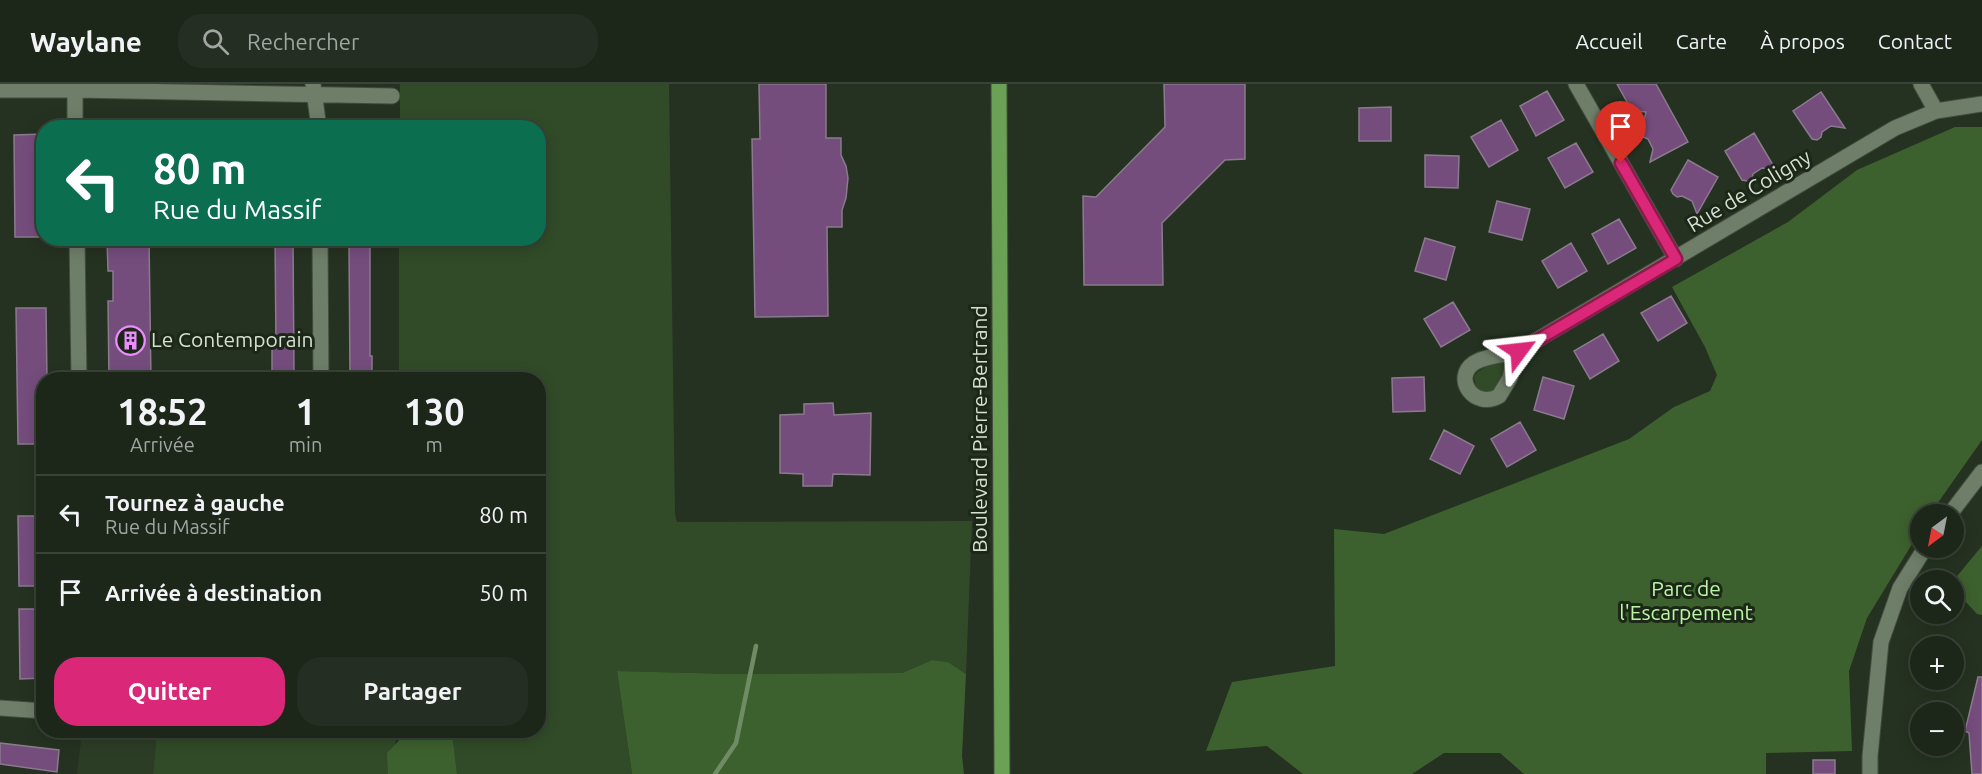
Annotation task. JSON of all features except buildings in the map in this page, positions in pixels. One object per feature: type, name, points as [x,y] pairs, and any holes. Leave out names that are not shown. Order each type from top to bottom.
[{"type":"main road","name":"Boulevard Pierre-Bertrand","points":[[999,84],[1002,774]]},
{"type":"street","points":[[1576,84],[1676,259]]},
{"type":"street","points":[[1921,84],[1936,111]]},
{"type":"street","points":[[0,90],[314,90],[392,96]]},
{"type":"street","points":[[75,90],[75,120]]},
{"type":"street","points":[[314,90],[318,120]]},
{"type":"street","name":"Rue de Coligny","points":[[1515,353],[1895,128],[1936,111],[1982,104]]},
{"type":"street","points":[[77,246],[78,372]]},
{"type":"street","points":[[320,246],[321,372]]},
{"type":"street","points":[[1958,504],[1982,472]]},
{"type":"street","points":[[1870,774],[1881,642],[1900,588],[1919,558]]},
{"type":"street","points":[[0,708],[36,710]]},
{"type":"shaded area","points":[[400,84],[669,84],[675,514],[677,522],[972,521],[966,674],[948,662],[932,660],[902,673],[731,674],[617,671],[632,774],[457,774],[453,738],[546,738],[546,372],[399,372],[399,246],[546,246],[546,120],[400,120]]},
{"type":"shaded area","points":[[1506,360],[1498,388],[1486,394],[1476,388],[1474,376],[1477,373],[1488,366]]},
{"type":"shaded area","points":[[81,738],[156,738],[153,774],[77,774]]},
{"type":"shaded area","points":[[156,738],[396,738],[394,774],[153,774]]},
{"type":"green space","name":"Parc de l'Escarpement","points":[[1955,127],[1982,127],[1982,440],[1937,504],[1910,504],[1910,547],[1867,618],[1849,671],[1852,751],[1766,753],[1766,774],[1524,774],[1500,753],[1444,753],[1412,774],[1303,774],[1267,746],[1206,751],[1232,682],[1335,666],[1334,529],[1384,534],[1629,439],[1674,407],[1710,391],[1717,375],[1705,347],[1672,287],[1788,222],[1857,170]]},
{"type":"green space","points":[[1982,546],[1982,615],[1977,614],[1964,600],[1964,570],[1962,570]]},
{"type":"green space","points":[[932,660],[948,662],[966,674],[962,756],[964,774],[632,774],[617,671],[731,674],[902,673]]},
{"type":"green space","points":[[401,738],[453,738],[457,774],[388,774],[387,753]]},
{"type":"waterway","points":[[715,774],[736,743],[756,646]]},
{"type":"place","name":"Le Contemporain","points":[[130,340]]},
{"type":"route","points":[[1519,351],[1676,259],[1621,163]]}]
